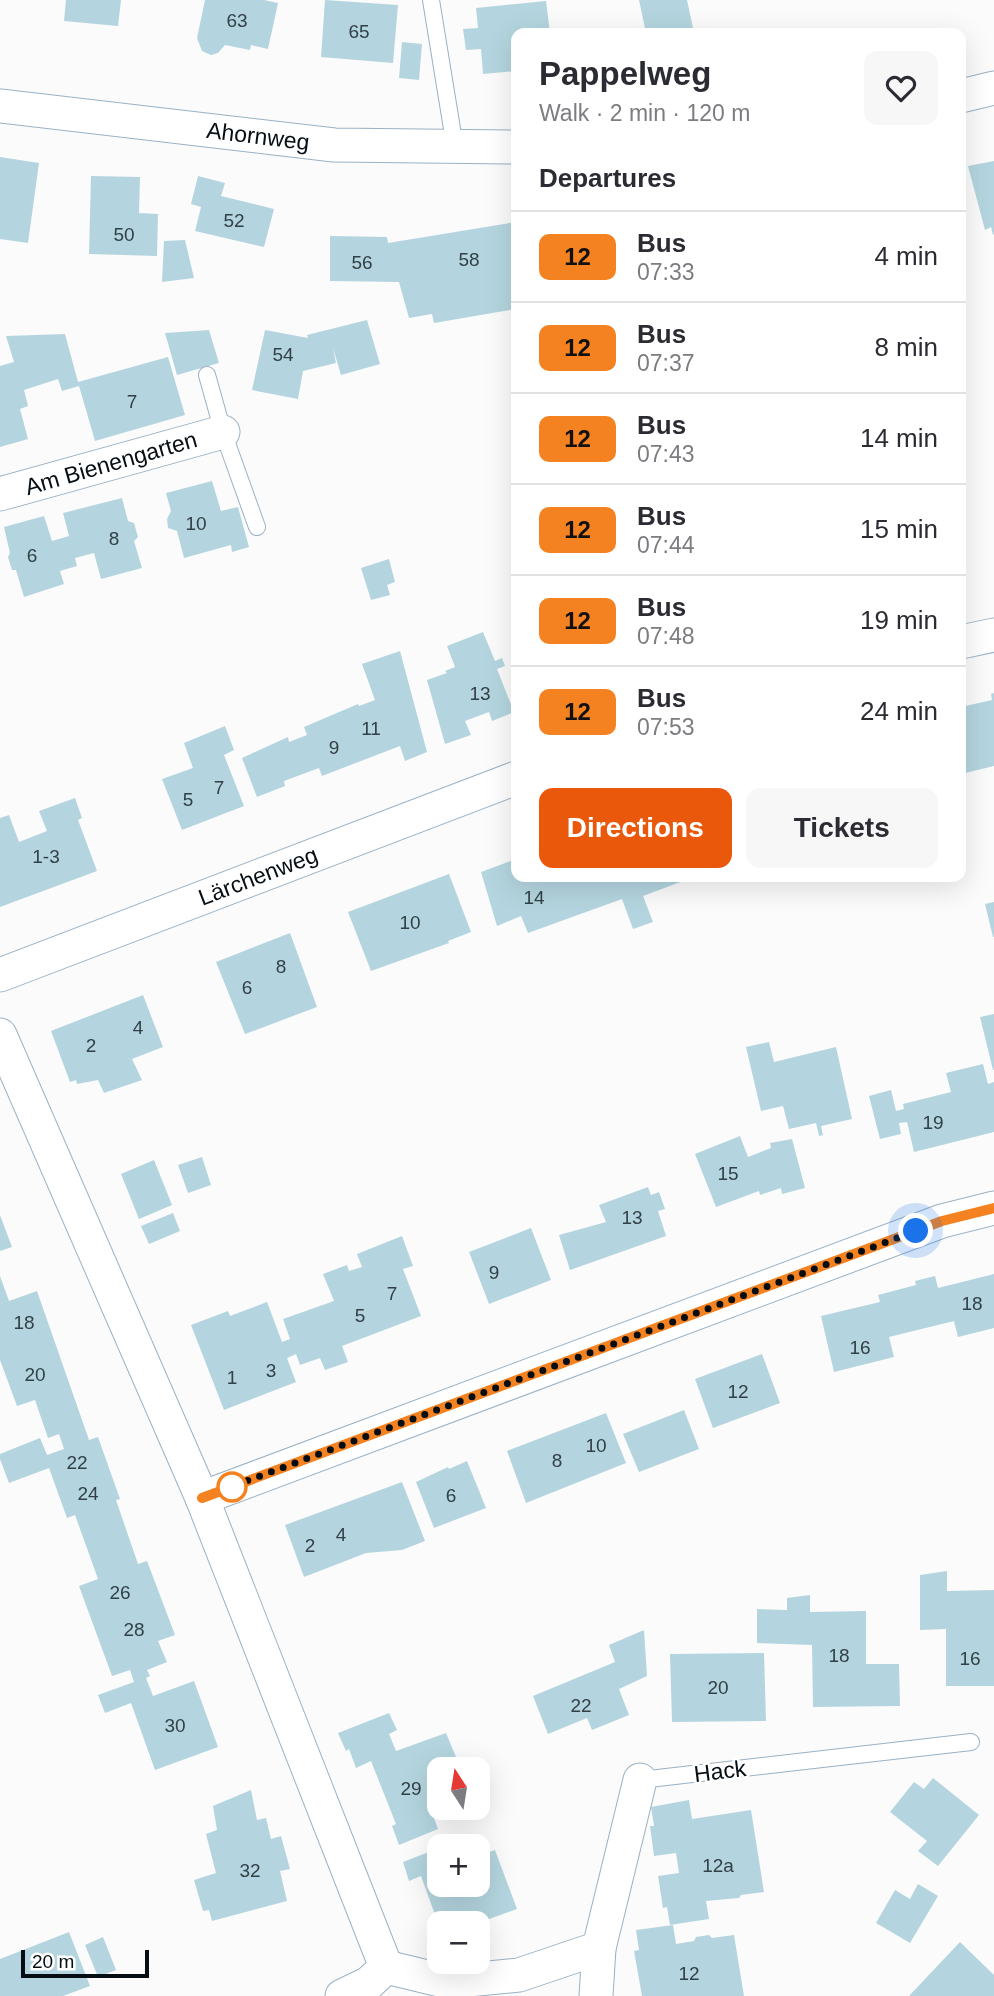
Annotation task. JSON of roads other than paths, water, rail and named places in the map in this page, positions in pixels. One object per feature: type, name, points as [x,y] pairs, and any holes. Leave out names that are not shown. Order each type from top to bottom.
[{"type":"street","points":[[966,95],[994,88]]},
{"type":"street","name":"Ahornweg","points":[[0,106],[334,145],[511,147]]},
{"type":"street","name":"Am Bienengarten","points":[[0,494],[223,432]]},
{"type":"street","points":[[966,641],[994,635]]},
{"type":"street","name":"Lärchenweg","points":[[0,975],[511,780]]},
{"type":"street","points":[[0,1035],[202,1498],[386,1967]]},
{"type":"street","points":[[202,1498],[942,1221],[994,1208]]},
{"type":"street","name":"Hack","points":[[596,1996],[599,1948],[640,1780]]},
{"type":"street","points":[[386,1967],[448,1982],[519,1975],[599,1948]]},
{"type":"street","points":[[342,1996],[369,1983],[386,1967]]},
{"type":"lane","points":[[431,0],[455,148]]},
{"type":"lane","points":[[206,375],[257,527]]},
{"type":"lane","name":"Hack","points":[[640,1780],[971,1742]]}]
